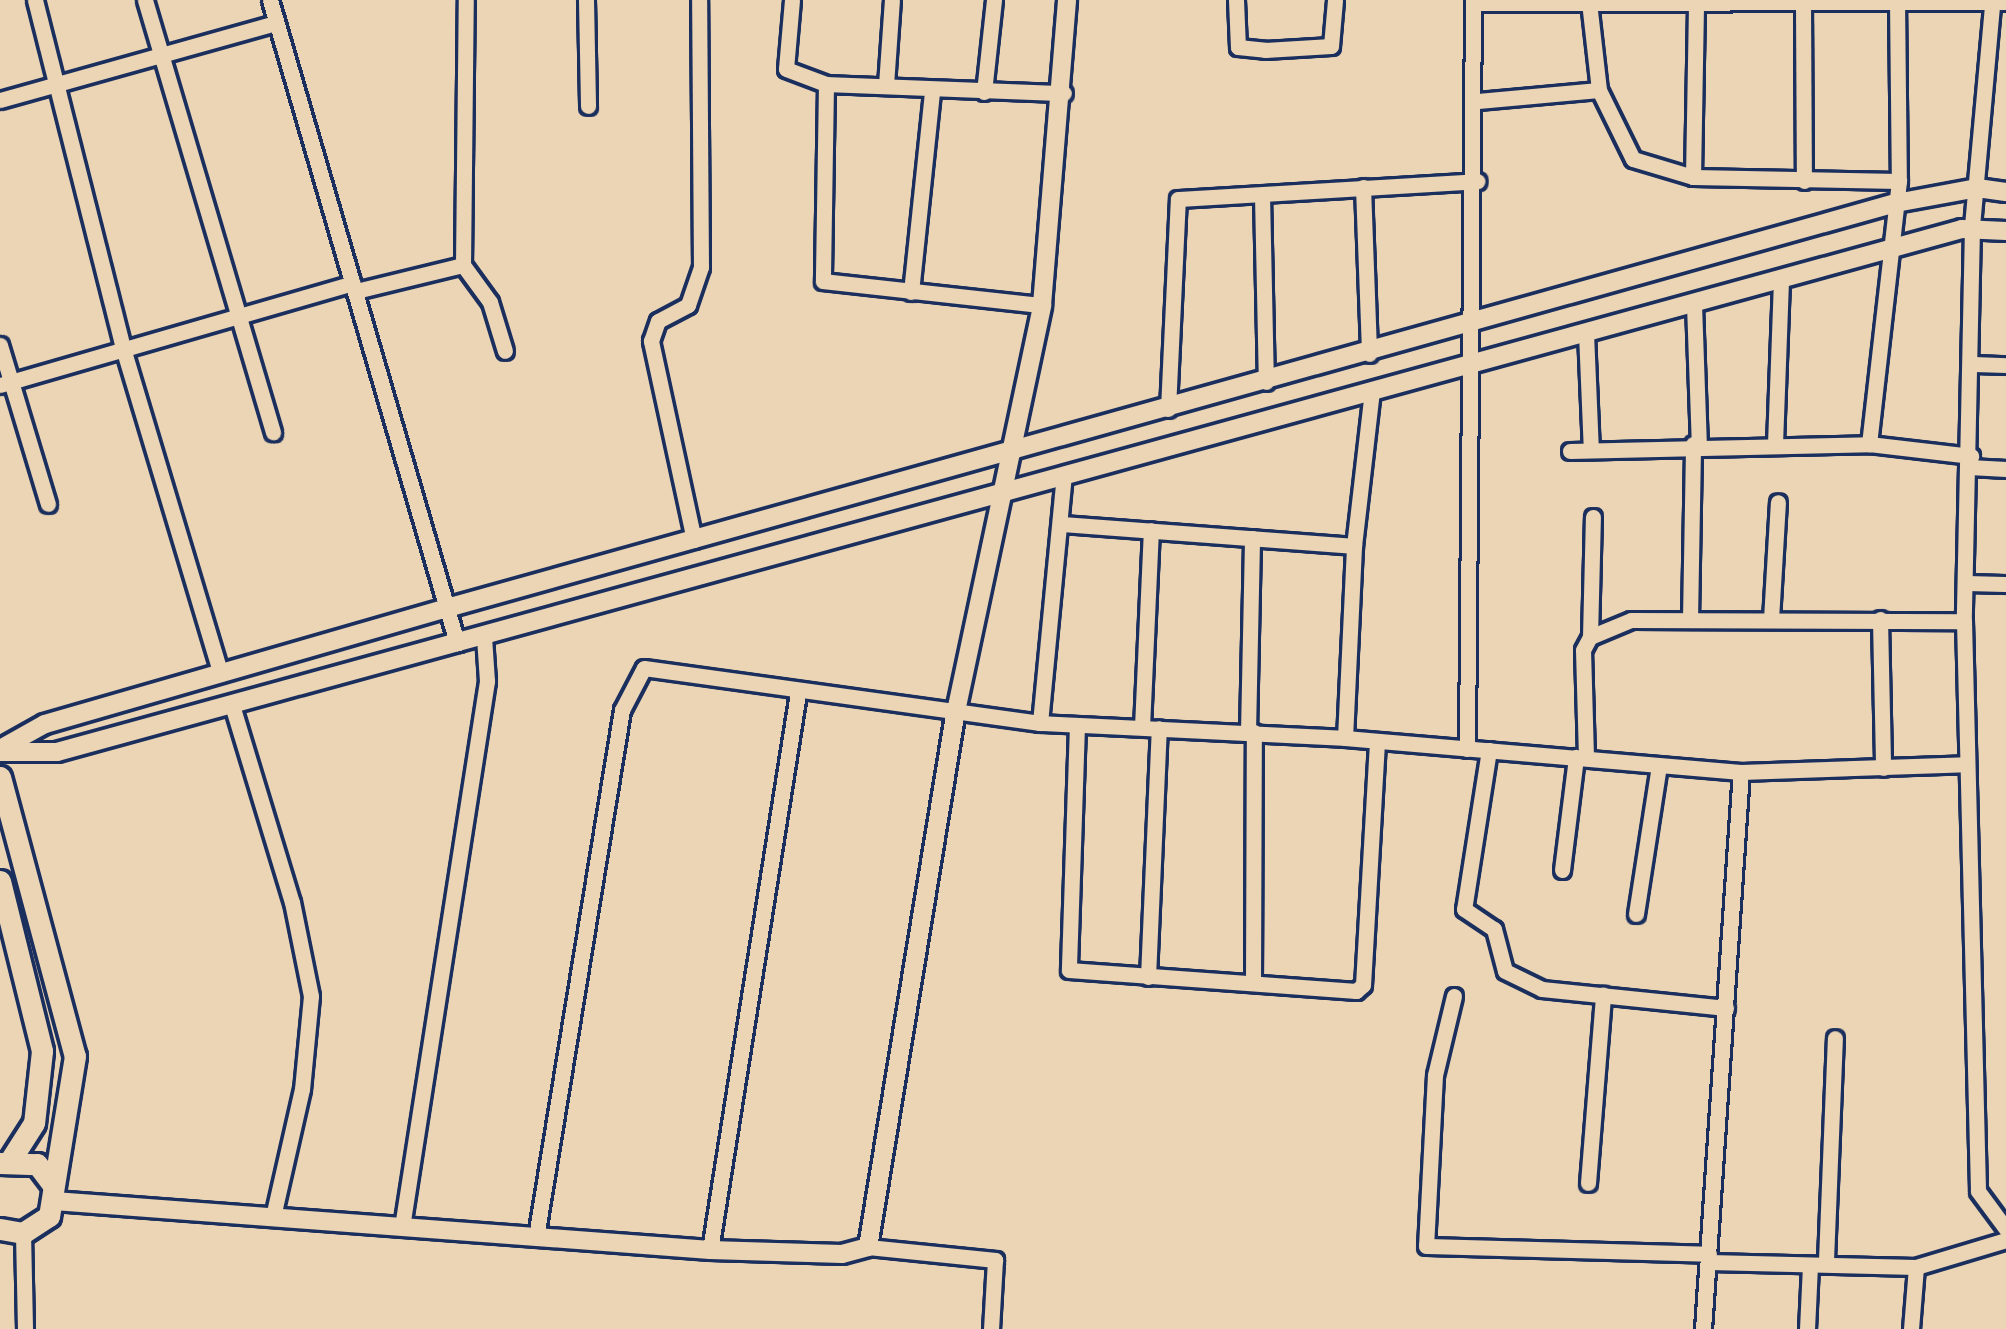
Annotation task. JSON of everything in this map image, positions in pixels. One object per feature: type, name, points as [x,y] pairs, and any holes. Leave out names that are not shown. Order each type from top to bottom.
[{"type":"main road","points":[[0,777],[75,1056],[49,1216],[8,1233]]},
{"type":"main road","points":[[2,893],[42,1051],[34,1124],[5,1161]]},
{"type":"main road","points":[[5,1161],[37,1164],[54,1193]]},
{"type":"street","points":[[34,0],[123,348],[221,674]]},
{"type":"street","points":[[145,0],[273,432]]},
{"type":"street","points":[[270,0],[457,644]]},
{"type":"street","points":[[466,0],[463,266],[490,302],[505,351]]},
{"type":"street","points":[[586,0],[588,106]]},
{"type":"street","points":[[694,540],[652,341],[658,321],[688,304],[701,267],[699,0]]},
{"type":"street","points":[[792,0],[786,68],[826,84],[932,92],[1064,93]]},
{"type":"street","points":[[886,85],[892,0]]},
{"type":"street","points":[[984,92],[994,0]]},
{"type":"street","points":[[868,1247],[955,716],[998,495],[1042,305],[1064,93],[1067,0]]},
{"type":"street","points":[[1236,0],[1238,47],[1265,50],[1331,46],[1335,0]]},
{"type":"street","points":[[1467,749],[1476,364],[1478,101],[1473,2],[1999,4],[1972,227],[1974,364],[1964,621],[1978,1191],[2006,1229]]},
{"type":"street","points":[[1589,2],[1599,91],[1633,159],[1693,177],[1899,181]]},
{"type":"street","points":[[1803,4],[1804,182]]},
{"type":"street","points":[[1869,444],[1899,181],[1898,4]]},
{"type":"street","points":[[1693,177],[1696,5]]},
{"type":"street","points":[[0,100],[275,23]]},
{"type":"street","points":[[826,84],[823,281],[1042,305]]},
{"type":"street","points":[[1478,101],[1599,91]]},
{"type":"street","points":[[911,292],[932,92]]},
{"type":"street","points":[[1168,409],[1178,199],[1477,181]]},
{"type":"street","points":[[1363,187],[1369,354]]},
{"type":"street","points":[[0,751],[45,724],[1896,202],[1977,188],[2006,192]]},
{"type":"street","points":[[1262,194],[1266,382]]},
{"type":"street","points":[[0,751],[57,752],[1972,227],[2006,231]]},
{"type":"street","points":[[5,384],[354,287],[463,266]]},
{"type":"street","points":[[1775,444],[1781,280]]},
{"type":"street","points":[[1690,620],[1696,444],[1694,304]]},
{"type":"street","points":[[1586,333],[1591,450]]},
{"type":"street","points":[[0,345],[5,384],[48,504]]},
{"type":"street","points":[[1974,364],[2006,365]]},
{"type":"street","points":[[1345,738],[1354,546],[1372,391]]},
{"type":"street","points":[[1570,451],[1696,444],[1869,444],[2006,469]]},
{"type":"street","points":[[1040,723],[1063,524],[1064,476]]},
{"type":"street","points":[[1772,620],[1778,502]]},
{"type":"street","points":[[1562,870],[1581,757],[1593,518]]},
{"type":"street","points":[[1063,524],[1354,546]]},
{"type":"street","points":[[1148,977],[1151,530]]},
{"type":"street","points":[[1252,538],[1253,982]]},
{"type":"street","points":[[1965,583],[2006,584]]},
{"type":"street","points":[[1590,637],[1631,620],[1964,621]]},
{"type":"street","points":[[1880,620],[1883,768]]},
{"type":"street","points":[[401,1227],[487,681],[484,637]]},
{"type":"street","points":[[536,1238],[618,733],[635,677],[644,668],[955,716],[1040,723],[1345,738],[1742,772],[1966,764]]},
{"type":"street","points":[[710,1250],[798,693]]},
{"type":"street","points":[[232,705],[292,902],[311,996],[302,1089],[273,1217]]},
{"type":"street","points":[[1077,725],[1065,963],[1073,972],[1361,989],[1377,741]]},
{"type":"street","points":[[1490,750],[1464,909],[1494,929],[1504,971],[1515,980],[1603,995],[1726,1008]]},
{"type":"street","points":[[1636,914],[1659,766]]},
{"type":"street","points":[[1703,1329],[1742,772]]},
{"type":"street","points":[[1588,1183],[1603,995]]},
{"type":"street","points":[[1454,996],[1435,1075],[1426,1246],[1916,1267],[2006,1240]]},
{"type":"street","points":[[1807,1329],[1818,1263],[1835,1038]]},
{"type":"street","points":[[54,1193],[536,1238],[842,1254],[868,1247],[995,1260],[992,1329]]},
{"type":"street","points":[[8,1233],[25,1329]]},
{"type":"street","points":[[1911,1329],[1916,1267]]}]
